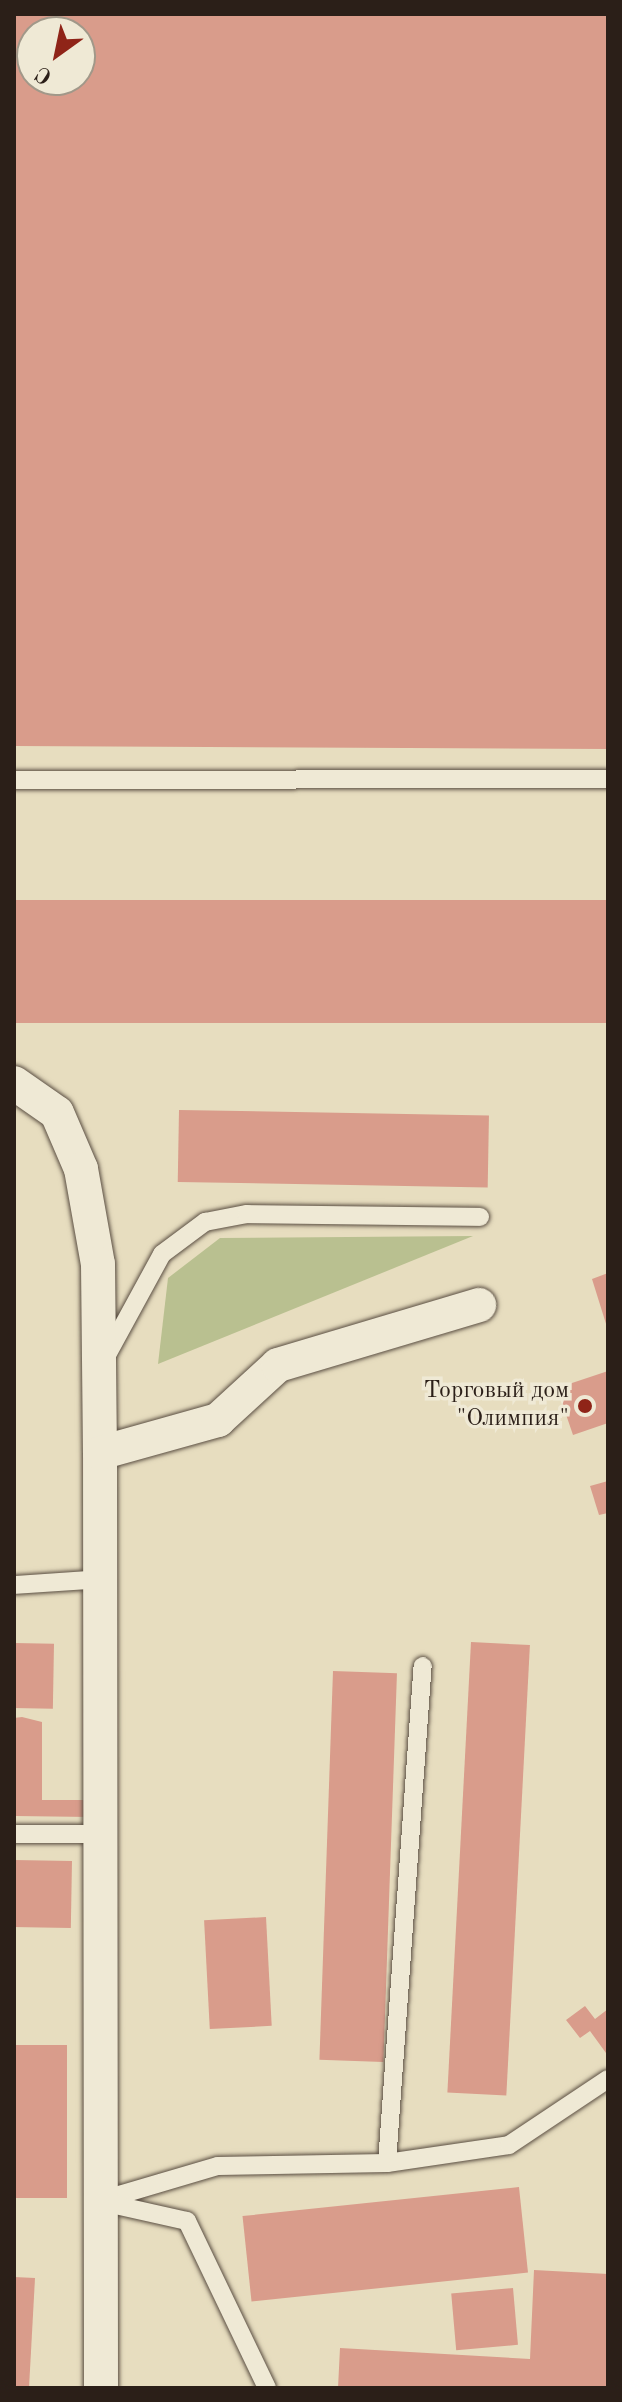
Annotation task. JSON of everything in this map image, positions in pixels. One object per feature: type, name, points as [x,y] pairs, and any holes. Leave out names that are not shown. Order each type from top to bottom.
[{"type":"street","points":[[14,1083],[57,1113],[81,1169],[98,1264],[105,1834],[99,2201],[101,2388]]},
{"type":"street","points":[[100,1453],[218,1420],[278,1365],[479,1305]]},
{"type":"lane","points":[[14,780],[608,779]]},
{"type":"lane","points":[[99,1378],[150,1271],[174,1241],[205,1222],[247,1214],[480,1217]]},
{"type":"lane","points":[[14,1585],[102,1579]]},
{"type":"lane","points":[[387,2163],[423,1666]]},
{"type":"lane","points":[[14,1834],[105,1834]]},
{"type":"lane","points":[[99,2201],[218,2166],[387,2163],[509,2145],[608,2079]]},
{"type":"lane","points":[[99,2201],[187,2221],[267,2388]]},
{"type":"green space","points":[[473,1236],[158,1364],[168,1278],[220,1238]]},
{"type":"building","points":[[14,14],[608,14],[608,749],[14,746]]},
{"type":"building","points":[[14,900],[608,900],[608,1023],[14,1023]]},
{"type":"building","points":[[179,1110],[489,1115],[488,1187],[178,1182]]},
{"type":"building","points":[[608,1273],[608,1327],[607,1327],[592,1279]]},
{"type":"building","name":"Торговый дом \"Олимпия\"","points":[[608,1371],[608,1423],[573,1435],[557,1388]]},
{"type":"building","points":[[608,1481],[608,1513],[599,1515],[590,1486]]},
{"type":"building","points":[[471,1642],[530,1645],[506,2095],[447,2092]]},
{"type":"building","points":[[14,1643],[54,1644],[53,1709],[14,1708]]},
{"type":"building","points":[[333,1671],[397,1673],[383,2062],[319,2060]]},
{"type":"building","points":[[14,1718],[42,1722],[42,1800],[90,1800],[90,1817],[14,1816]]},
{"type":"building","points":[[14,1860],[72,1861],[71,1928],[14,1927]]},
{"type":"building","points":[[266,1917],[272,2026],[210,2029],[204,1920]]},
{"type":"building","points":[[585,2006],[595,2019],[608,2009],[606,2053],[590,2031],[580,2038],[566,2020]]},
{"type":"building","points":[[14,2045],[67,2045],[67,2198],[14,2198]]},
{"type":"building","points":[[519,2187],[528,2273],[252,2302],[243,2216]]},
{"type":"building","points":[[534,2270],[608,2274],[608,2388],[338,2388],[340,2348],[530,2359]]},
{"type":"building","points":[[14,2277],[35,2278],[29,2388],[14,2388]]},
{"type":"building","points":[[513,2288],[518,2345],[456,2350],[451,2293]]},
{"type":"place","name":"Торговый дом \"Олимпия\"","points":[[585,1406]]}]
